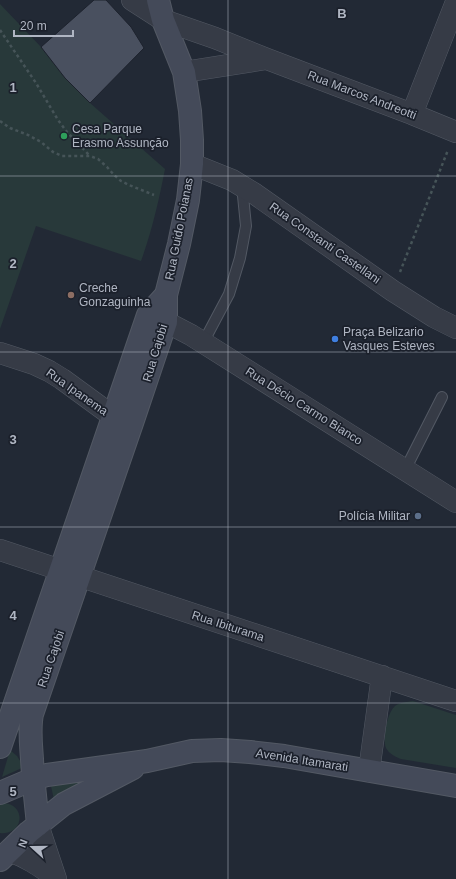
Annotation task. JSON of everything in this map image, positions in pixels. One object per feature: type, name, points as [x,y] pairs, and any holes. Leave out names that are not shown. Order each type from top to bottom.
[{"type":"main road","name":"Rua Guido Poianas","points":[[161,10],[184,72],[190,111],[192,140],[192,164],[188,200],[166,295]]},
{"type":"main road","name":"Rua Cajobi","points":[[0,745],[70,574],[166,295]]},
{"type":"main road","name":"Rua Cajobi","points":[[38,825],[33,779],[30,725],[70,574]]},
{"type":"main road","points":[[0,745],[12,746],[22,750],[32,757]]},
{"type":"main road","name":"Avenida Itamarati","points":[[5,791],[33,779],[59,773],[147,760],[192,751],[221,750],[284,756],[456,786]]},
{"type":"main road","name":"Avenida Itamarati","points":[[3,854],[64,804],[147,760]]},
{"type":"main road","points":[[5,791],[22,797],[32,807],[38,825]]},
{"type":"street","name":"Rua Marcos Andreotti","points":[[132,0],[161,10],[214,38],[455,132]]},
{"type":"street","points":[[412,114],[456,2]]},
{"type":"street","name":"Rua Marcos Andreotti","points":[[184,72],[267,59]]},
{"type":"street","name":"Rua Constanti Castellani","points":[[192,164],[232,180],[255,194],[393,291],[434,317],[456,328]]},
{"type":"street","name":"Rua Décio Carmo Bianco","points":[[157,318],[180,329],[203,343],[456,502]]},
{"type":"street","name":"Rua Ipanema","points":[[0,352],[49,371],[123,420]]},
{"type":"street","name":"Rua Ibiturama","points":[[0,550],[456,701]]},
{"type":"street","points":[[369,771],[382,676]]},
{"type":"street","points":[[38,825],[55,878]]},
{"type":"street","points":[[3,854],[22,856],[31,860],[55,878]]},
{"type":"lane","points":[[203,343],[229,294],[240,258],[246,226],[242,186]]},
{"type":"lane","points":[[405,470],[442,397]]},
{"type":"path","points":[[0,30],[36,83],[58,120],[67,132],[90,156]]},
{"type":"path","points":[[0,121],[10,128],[41,142],[53,152],[62,156],[90,156],[98,159],[121,181],[134,188],[154,195]]},
{"type":"path","points":[[393,291],[455,132]]},
{"type":"shaded area","name":"Cesa Parque Erasmo Assunçăo","points":[[0,4],[41,47],[65,78],[90,103],[165,169],[149,238],[141,261],[36,226],[0,329]]},
{"type":"shaded area","points":[[413,701],[456,715],[456,768],[401,759],[387,750],[385,744],[385,733],[392,709],[404,702]]},
{"type":"shaded area","points":[[10,750],[17,756],[24,767],[2,777]]},
{"type":"shaded area","points":[[98,776],[54,800],[51,786]]},
{"type":"shaded area","points":[[3,803],[11,805],[16,809],[20,820],[14,830],[8,833],[0,833],[0,804]]},
{"type":"building","points":[[94,0],[106,0],[131,27],[144,48],[90,103],[65,78],[41,47]]},
{"type":"place","name":"Cesa Parque Erasmo Assunçăo","points":[[64,136]]},
{"type":"place","name":"Creche Gonzaguinha","points":[[71,295]]},
{"type":"place","name":"Praça Belizario Vasques Esteves","points":[[335,339]]},
{"type":"place","name":"Polícia Militar","points":[[418,516]]}]
